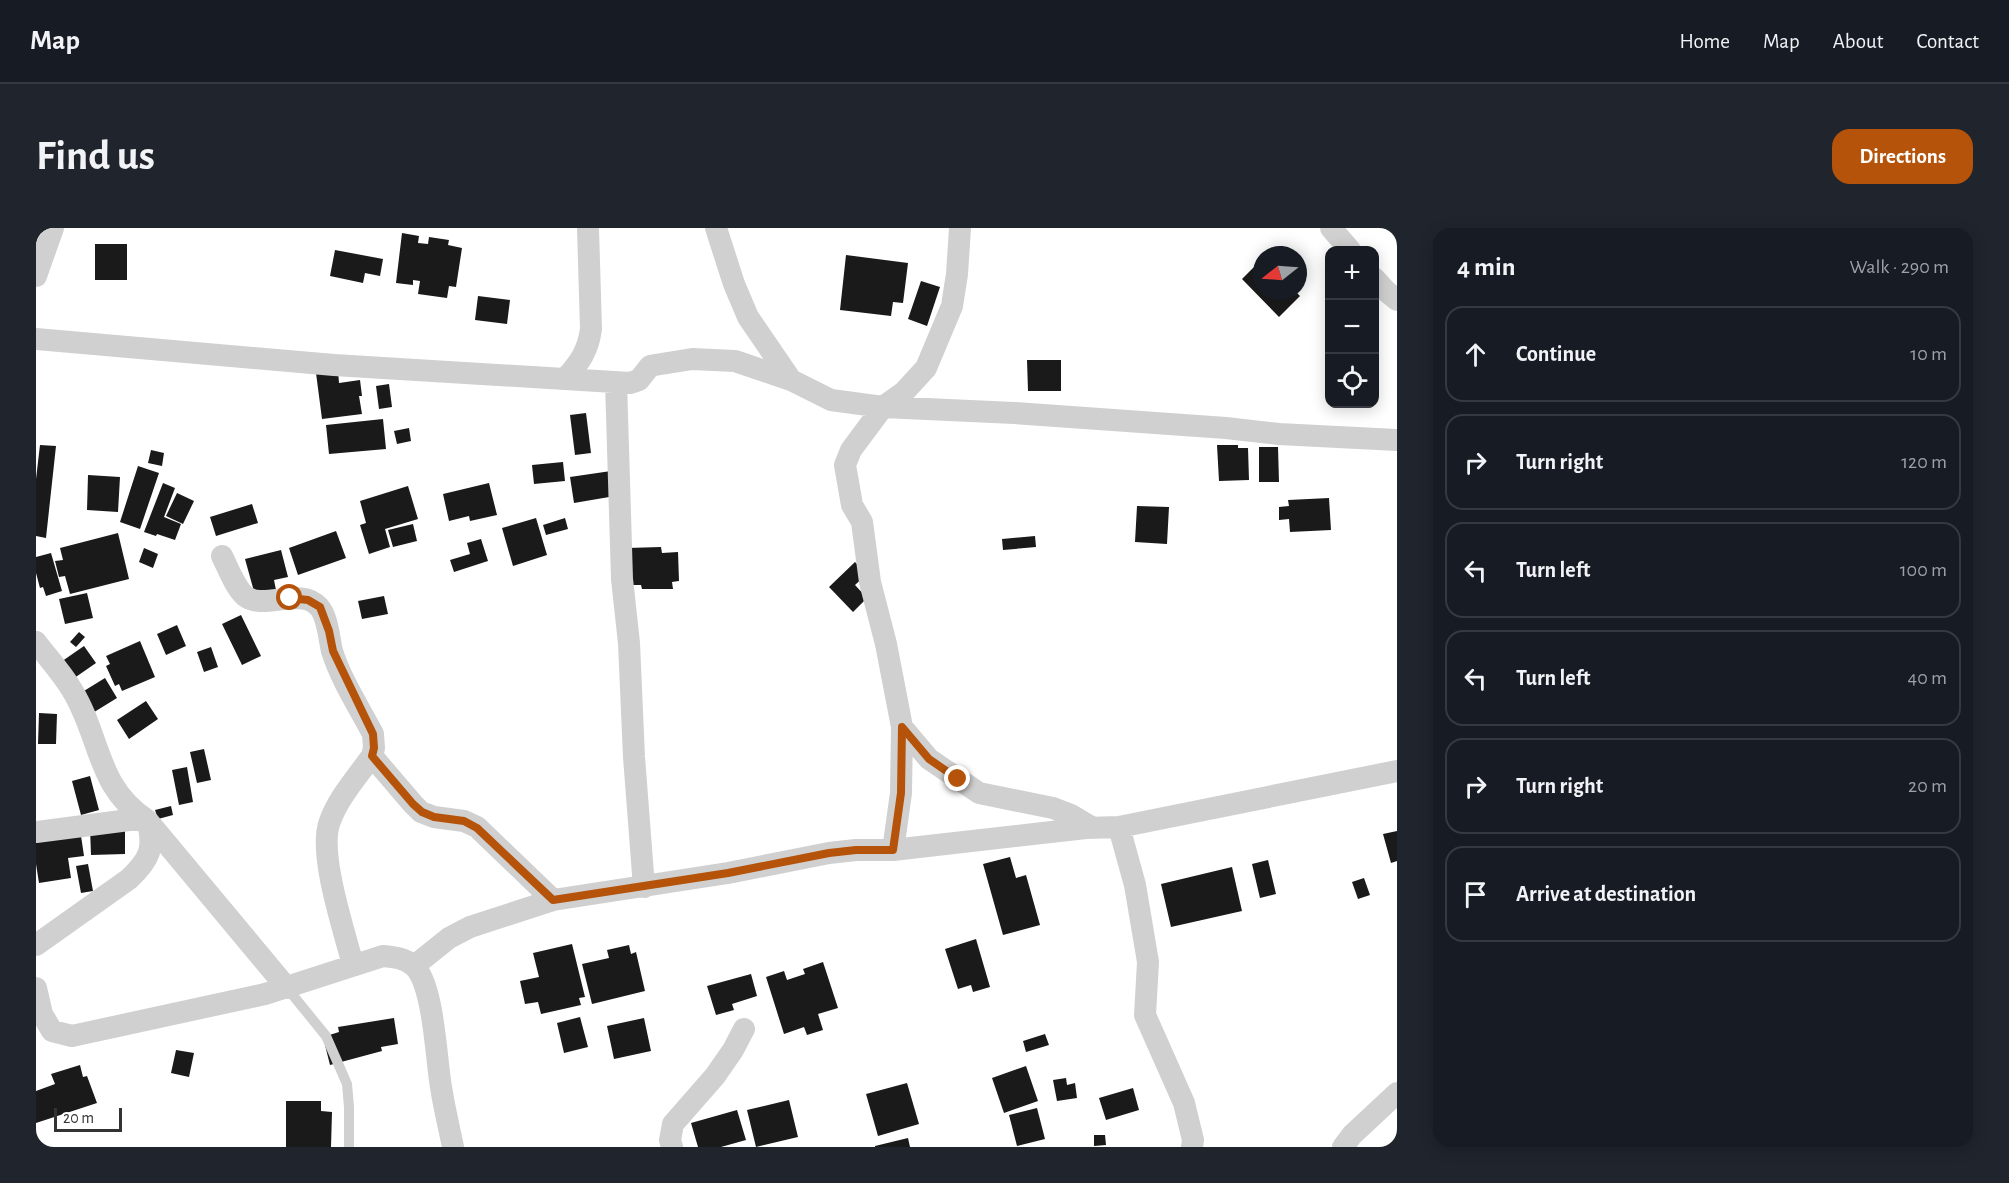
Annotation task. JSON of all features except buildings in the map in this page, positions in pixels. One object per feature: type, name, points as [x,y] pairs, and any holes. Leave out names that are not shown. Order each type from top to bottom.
[{"type":"street","points":[[36,276],[53,228]]},
{"type":"street","points":[[566,378],[583,358],[589,346],[591,329],[588,228]]},
{"type":"street","points":[[716,228],[734,284],[748,317],[791,380]]},
{"type":"street","points":[[893,850],[901,793],[902,727],[886,644],[870,582],[862,522],[852,504],[844,465],[850,450],[883,407],[904,392],[926,368],[952,306],[960,228]]},
{"type":"street","points":[[1331,228],[1347,246]]},
{"type":"street","points":[[1379,283],[1397,300]]},
{"type":"street","points":[[36,339],[334,365],[616,382],[635,382],[642,378],[650,366],[692,359],[735,361],[791,380],[831,400],[883,407],[1014,413],[1279,434],[1397,440]]},
{"type":"street","points":[[616,382],[622,579],[629,643],[634,757],[644,887]]},
{"type":"street","points":[[222,556],[243,594],[249,599],[257,601],[290,598],[308,600],[320,607],[329,631],[333,651],[373,734],[372,756],[336,808],[329,824],[326,840],[327,859],[353,965]]},
{"type":"street","points":[[36,642],[72,690],[92,731],[110,782],[133,811],[147,820],[286,988]]},
{"type":"street","points":[[902,727],[929,759],[979,793],[1053,808],[1091,827]]},
{"type":"street","points":[[372,756],[422,812],[434,817],[464,821],[477,828],[553,900]]},
{"type":"street","points":[[414,966],[449,938],[470,927],[553,900],[644,887],[829,853],[893,850],[1091,827],[1119,827],[1397,771]]},
{"type":"street","points":[[36,832],[129,820],[147,820]]},
{"type":"street","points":[[36,945],[141,868],[151,846],[151,834],[147,820]]},
{"type":"street","points":[[1119,827],[1135,885],[1148,962],[1145,1014],[1184,1103],[1193,1140],[1192,1147]]},
{"type":"street","points":[[36,994],[42,1014],[52,1031],[72,1036],[91,1034],[286,988],[383,956],[398,957],[414,966],[424,983],[453,1147]]},
{"type":"street","points":[[672,1147],[670,1140],[673,1124],[715,1076],[744,1029]]},
{"type":"street","points":[[36,1041],[63,1034]]},
{"type":"street","points":[[1343,1147],[1352,1135],[1397,1093]]},
{"type":"lane","points":[[286,988],[326,1036],[347,1084],[349,1147]]},
{"type":"route","points":[[290,598],[308,600],[320,607],[329,631],[333,651],[373,734],[372,756],[413,804],[422,812],[434,817],[464,821],[477,828],[553,900],[728,873],[829,853],[893,850],[901,793],[902,727],[929,759],[958,779]]}]
